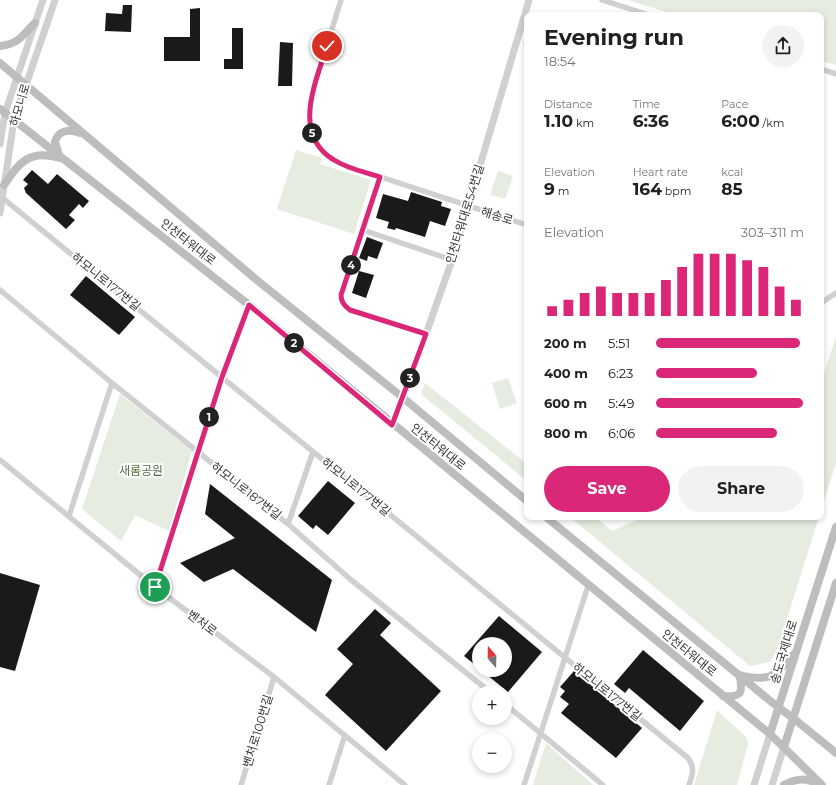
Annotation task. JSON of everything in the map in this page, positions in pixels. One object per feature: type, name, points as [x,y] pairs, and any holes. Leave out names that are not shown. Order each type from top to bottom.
[{"type":"main road","points":[[0,46],[17,42],[35,23]]},
{"type":"main road","name":"인천타워대로","points":[[0,63],[25,86],[258,281],[524,499]]},
{"type":"main road","name":"인천타워대로","points":[[3,111],[249,305],[392,425],[770,734],[822,785]]},
{"type":"main road","points":[[62,158],[55,142],[59,134],[69,130],[82,134]]},
{"type":"main road","points":[[4,185],[18,166],[26,159],[37,155],[47,154],[62,158]]},
{"type":"main road","name":"인천타워대로","points":[[550,520],[738,675],[836,753]]},
{"type":"main road","name":"송도국제대로","points":[[770,734],[836,527]]},
{"type":"main road","points":[[784,747],[836,583]]},
{"type":"main road","points":[[723,696],[734,696],[740,693],[742,688],[738,675],[764,679],[772,677],[797,650]]},
{"type":"main road","points":[[784,785],[792,780],[801,779],[810,780],[822,785]]},
{"type":"street","name":"하모니로","points":[[0,144],[3,111],[17,79],[43,0]]},
{"type":"street","name":"하모니로","points":[[0,213],[1,197],[14,120],[55,0]]},
{"type":"street","name":"해송로","points":[[341,0],[310,102],[309,120],[311,130],[319,146],[334,160],[468,207],[524,224]]},
{"type":"street","name":"인천타워대로54번길","points":[[525,12],[529,0]]},
{"type":"street","points":[[602,0],[640,12]]},
{"type":"street","name":"인천타워대로54번길","points":[[392,425],[452,260],[524,17]]},
{"type":"street","points":[[824,70],[836,74]]},
{"type":"street","points":[[380,177],[341,295],[343,304],[350,310],[426,334]]},
{"type":"street","name":"하모니로177번길","points":[[1,197],[688,758],[693,765],[694,771],[689,785]]},
{"type":"street","points":[[363,230],[452,260]]},
{"type":"street","name":"하모니로187번길","points":[[0,290],[112,383],[288,524],[350,578],[481,685]]},
{"type":"street","points":[[824,301],[836,293]]},
{"type":"street","points":[[155,587],[222,377],[249,305]]},
{"type":"street","points":[[69,516],[112,383]]},
{"type":"street","points":[[288,524],[313,452]]},
{"type":"street","name":"벤처로","points":[[0,460],[155,587],[274,678],[405,785]]},
{"type":"street","points":[[524,785],[588,586]]},
{"type":"street","name":"벤처로100번길","points":[[241,785],[274,678]]},
{"type":"street","points":[[512,710],[603,785]]},
{"type":"street","name":"송도국제대로","points":[[754,785],[770,734]]},
{"type":"street","points":[[329,785],[345,735]]},
{"type":"street","points":[[772,785],[784,747]]},
{"type":"green space","points":[[628,0],[836,0],[836,65],[824,62],[824,12],[666,12]]},
{"type":"green space","points":[[296,150],[322,158],[320,164],[371,180],[354,234],[277,209]]},
{"type":"green space","points":[[498,171],[513,176],[505,199],[490,195]]},
{"type":"green space","points":[[836,336],[836,463],[824,501],[824,374]]},
{"type":"green space","points":[[508,378],[517,403],[500,409],[492,383]]},
{"type":"green space","points":[[425,383],[524,462],[524,479],[421,394]]},
{"type":"green space","name":"새롬공원","points":[[120,394],[192,451],[169,531],[135,515],[121,541],[82,509]]},
{"type":"green space","points":[[574,520],[599,520],[612,531],[637,520],[818,520],[777,650],[770,662],[750,666]]},
{"type":"green space","points":[[717,710],[746,737],[748,744],[737,785],[694,785]]},
{"type":"green space","points":[[546,743],[593,785],[533,785]]},
{"type":"building","points":[[123,5],[132,5],[131,32],[105,31],[106,13],[122,14]]},
{"type":"building","points":[[200,8],[200,61],[164,61],[164,37],[190,37],[190,9]]},
{"type":"building","points":[[232,28],[243,28],[243,69],[224,69],[224,59],[232,59]]},
{"type":"building","points":[[280,42],[293,43],[292,86],[278,86]]},
{"type":"building","points":[[32,170],[48,184],[57,174],[89,201],[83,208],[79,204],[69,215],[75,220],[66,229],[26,193],[24,188],[28,184],[23,180]]},
{"type":"building","points":[[411,192],[442,202],[441,206],[451,209],[445,226],[430,221],[425,237],[396,228],[395,230],[387,228],[389,222],[376,218],[383,194],[408,201]]},
{"type":"building","points":[[367,237],[383,243],[377,259],[368,256],[367,261],[359,258]]},
{"type":"building","points":[[359,271],[374,275],[366,298],[352,293]]},
{"type":"building","points":[[86,276],[135,317],[119,335],[70,295]]},
{"type":"building","points":[[328,481],[355,503],[328,535],[316,525],[313,529],[298,516]]},
{"type":"building","points":[[210,484],[332,580],[316,632],[233,569],[204,582],[180,563],[235,538],[205,514]]},
{"type":"building","points":[[0,573],[40,585],[15,671],[0,667]]},
{"type":"building","points":[[375,609],[391,623],[380,635],[441,691],[386,751],[325,695],[353,664],[337,649]]},
{"type":"building","points":[[499,616],[542,652],[512,687],[512,685],[499,685],[490,677],[512,677],[512,637],[481,637]]},
{"type":"building","points":[[472,647],[472,662],[464,656]]},
{"type":"building","points":[[643,650],[704,701],[680,731],[629,688],[625,693],[614,684]]},
{"type":"building","points":[[574,671],[642,728],[616,758],[561,713],[569,704],[560,697],[565,691],[560,687]]},
{"type":"route","points":[[155,587],[222,377],[249,305],[392,425],[426,334],[350,310],[341,300],[341,295],[380,177],[344,165],[334,160],[325,153],[314,138],[309,120],[310,102],[327,46]]}]
